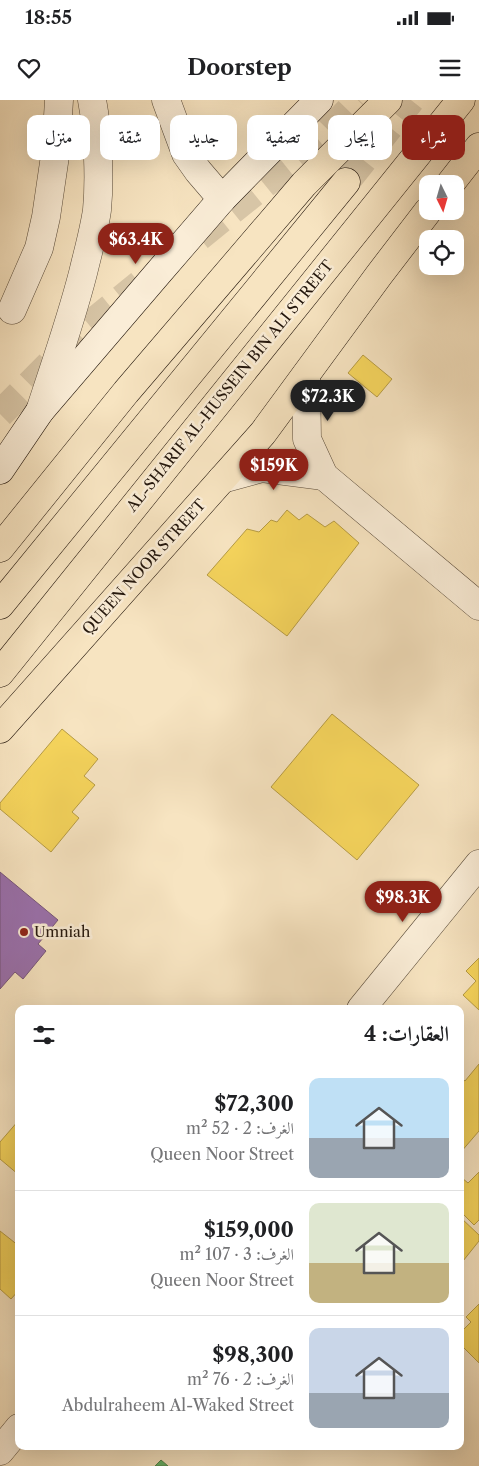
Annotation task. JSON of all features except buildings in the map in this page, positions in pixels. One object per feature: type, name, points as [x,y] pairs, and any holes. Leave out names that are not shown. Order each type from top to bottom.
[{"type":"main road","points":[[0,548],[132,385],[304,184],[388,100]]},
{"type":"main road","name":"AL-SHARIF AL-HUSSEIN BIN ALI STREET","points":[[0,673],[461,100]]},
{"type":"main road","points":[[457,175],[479,147]]},
{"type":"main road","points":[[0,606],[346,182]]},
{"type":"main road","name":"QUEEN NOOR STREET","points":[[0,729],[263,433],[421,220]]},
{"type":"street","points":[[12,310],[39,248],[46,217],[56,148],[59,100]]},
{"type":"street","points":[[40,411],[76,299],[97,210],[97,155],[92,100]]},
{"type":"street","points":[[166,100],[186,154],[222,199]]},
{"type":"street","points":[[0,470],[9,449],[40,411],[222,199],[319,100]]},
{"type":"street","points":[[306,374],[307,439],[324,476],[479,606]]},
{"type":"street","points":[[222,480],[262,468],[324,476]]},
{"type":"street","points":[[364,1005],[479,864]]},
{"type":"street","points":[[0,1451],[15,1433]]},
{"type":"tunnel","points":[[199,237],[322,138],[359,100]]},
{"type":"tunnel","points":[[346,182],[411,100]]},
{"type":"tunnel","points":[[0,414],[88,326],[140,284]]},
{"type":"place","name":"Umniah","points":[[24,932]]}]
